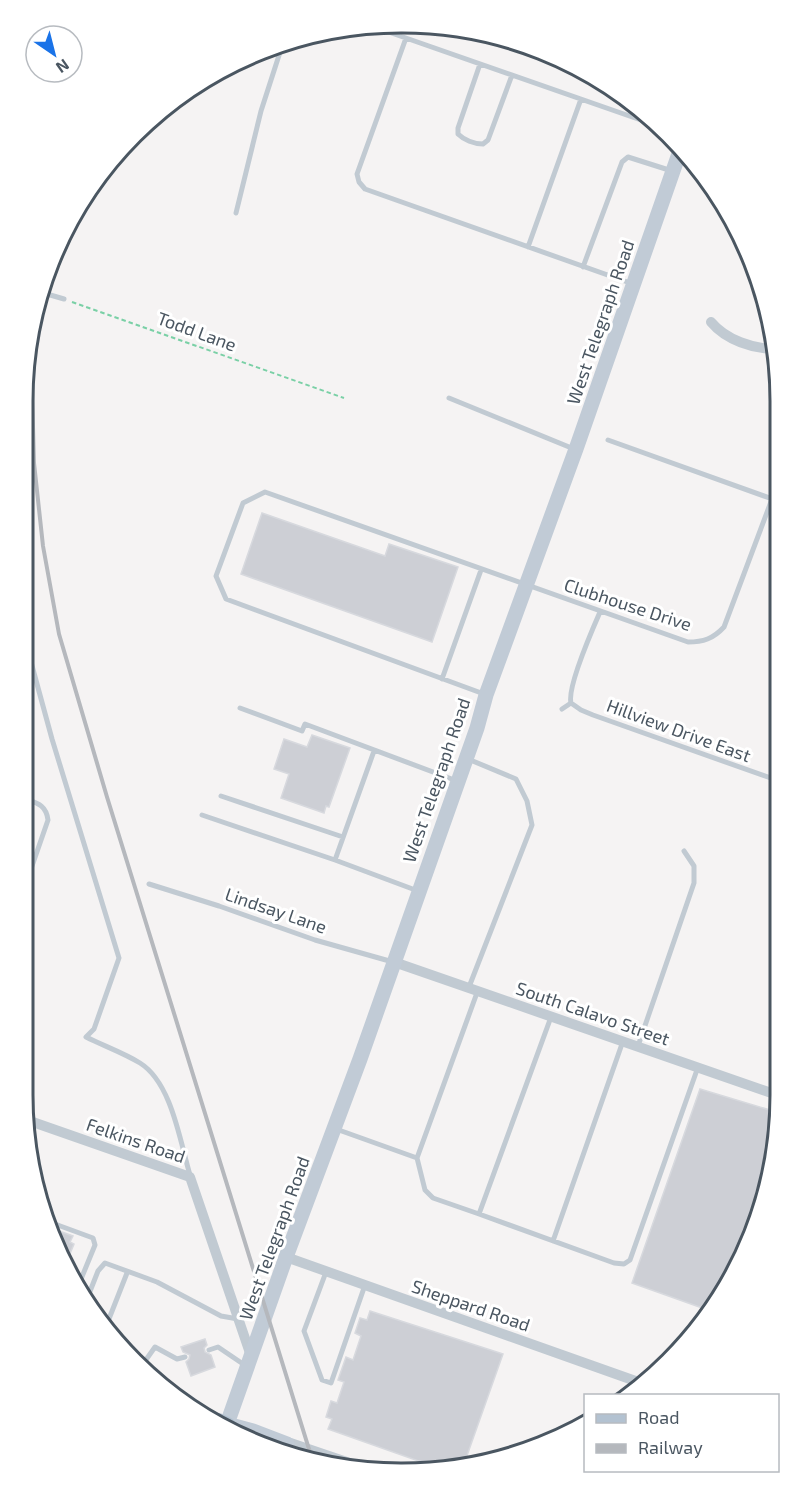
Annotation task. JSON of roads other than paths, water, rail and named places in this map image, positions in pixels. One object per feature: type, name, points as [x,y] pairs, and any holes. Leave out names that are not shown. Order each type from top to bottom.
[{"type":"main road","name":"West Telegraph Road","points":[[226,1419],[250,1362],[394,963],[466,759],[486,695],[576,449],[678,158]]},
{"type":"street","points":[[711,322],[729,338],[766,347]]},
{"type":"street","name":"South Calavo Street","points":[[394,963],[770,1092]]},
{"type":"street","name":"Felkins Road","points":[[34,1123],[190,1177],[250,1362]]},
{"type":"street","name":"Sheppard Road","points":[[286,1257],[634,1380]]},
{"type":"lane","points":[[393,33],[638,119]]},
{"type":"lane","points":[[406,38],[357,174],[359,182],[365,189],[634,284]]},
{"type":"lane","points":[[236,213],[261,111],[279,54]]},
{"type":"lane","points":[[480,64],[458,128],[458,134],[462,138],[477,144],[483,144],[488,140],[512,75]]},
{"type":"lane","points":[[528,247],[581,99]]},
{"type":"lane","points":[[583,267],[622,162],[628,158],[673,172]]},
{"type":"lane","points":[[49,295],[64,300]]},
{"type":"lane","points":[[449,398],[576,449]]},
{"type":"lane","points":[[608,440],[770,498]]},
{"type":"lane","name":"Clubhouse Drive","points":[[486,695],[226,599],[216,576],[243,503],[265,492],[687,642],[699,642],[712,638],[724,627],[770,513]]},
{"type":"lane","points":[[442,679],[481,570]]},
{"type":"lane","points":[[562,708],[571,703],[571,693],[600,612]]},
{"type":"lane","points":[[33,669],[119,958],[94,1029],[86,1038],[141,1064],[152,1073],[167,1099],[190,1177]]},
{"type":"lane","name":"Hillview Drive East","points":[[571,703],[580,711],[770,779]]},
{"type":"lane","points":[[240,708],[302,731],[305,724],[458,782]]},
{"type":"lane","points":[[335,860],[374,751]]},
{"type":"lane","points":[[466,759],[516,779],[527,801],[532,825],[473,989],[417,1158],[424,1190],[434,1198],[614,1263],[624,1264],[630,1260],[698,1067]]},
{"type":"lane","points":[[221,796],[343,837]]},
{"type":"lane","points":[[33,802],[42,805],[47,811],[48,820],[33,863]]},
{"type":"lane","points":[[202,815],[419,891]]},
{"type":"lane","points":[[638,1046],[694,883],[694,866],[684,851]]},
{"type":"lane","name":"Lindsay Lane","points":[[149,884],[315,940],[394,963]]},
{"type":"lane","points":[[479,1214],[552,1016]]},
{"type":"lane","points":[[553,1241],[623,1041]]},
{"type":"lane","points":[[334,1128],[417,1158]]},
{"type":"lane","points":[[57,1225],[93,1238],[95,1245],[81,1278]]},
{"type":"lane","points":[[90,1291],[98,1271],[105,1263],[157,1282],[221,1316],[238,1320]]},
{"type":"lane","points":[[326,1272],[304,1331],[322,1380],[331,1383],[365,1285]]},
{"type":"lane","points":[[109,1319],[128,1273]]},
{"type":"lane","points":[[146,1360],[155,1347],[177,1359],[184,1357]]},
{"type":"lane","points":[[209,1350],[218,1347],[250,1362]]},
{"type":"railway","points":[[33,426],[34,463],[43,546],[59,634],[107,797],[310,1451]]}]
